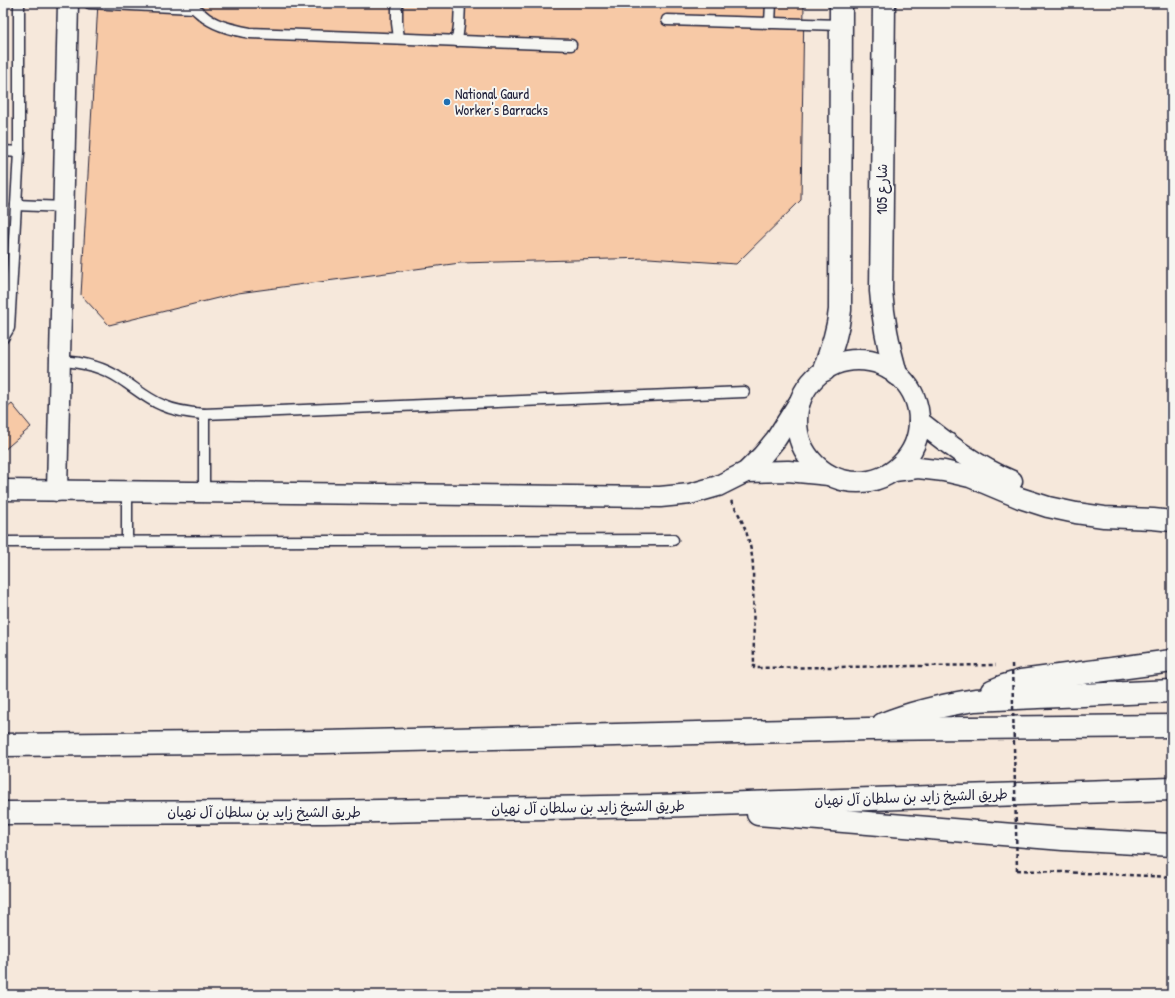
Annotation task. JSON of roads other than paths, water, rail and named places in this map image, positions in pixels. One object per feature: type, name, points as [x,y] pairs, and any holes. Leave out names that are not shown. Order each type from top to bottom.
[{"type":"main road","points":[[824,370],[835,339],[840,310],[841,3]]},
{"type":"main road","name":"شارع 105","points":[[884,3],[881,291],[887,337],[896,374]]},
{"type":"main road","points":[[975,700],[999,688],[1021,681],[1172,661]]},
{"type":"main road","points":[[868,730],[894,719],[920,711],[947,704],[975,700],[1172,691]]},
{"type":"main road","points":[[3,745],[325,742],[868,730],[1172,726]]},
{"type":"main road","name":"طريق الشيخ زايد بن سلطان آل نهيان","points":[[3,813],[317,812],[657,806],[1172,789]]},
{"type":"main road","points":[[657,806],[1063,839],[1172,845]]},
{"type":"street","points":[[57,491],[68,3]]},
{"type":"street","points":[[746,472],[788,471],[829,475],[846,481],[862,482],[879,478],[894,470],[907,457],[913,446],[916,440],[919,421],[916,403],[908,387],[896,374],[879,364],[860,360],[841,363],[824,370],[805,389],[800,401],[796,418],[798,436],[804,452],[815,465],[829,475]]},
{"type":"street","points":[[3,490],[660,497],[690,494],[718,486],[746,472],[776,439],[800,401]]},
{"type":"street","points":[[919,421],[959,452],[982,466],[1005,478],[1030,488],[1074,501],[1100,505],[1153,509],[1172,508]]},
{"type":"street","points":[[894,470],[918,468],[944,471],[970,478],[1020,498],[1048,507],[1076,513],[1104,517],[1172,521]]},
{"type":"lane","points":[[3,338],[8,328],[19,152],[19,3]]},
{"type":"lane","points":[[89,3],[196,5],[206,18],[220,26],[243,31],[571,45]]},
{"type":"lane","points":[[398,3],[397,23],[399,38]]},
{"type":"lane","points":[[457,41],[460,3]]},
{"type":"lane","points":[[770,23],[771,3]]},
{"type":"lane","points":[[667,20],[840,25]]},
{"type":"lane","points":[[3,151],[19,152]]},
{"type":"lane","points":[[16,205],[64,207]]},
{"type":"lane","points":[[60,362],[86,364],[98,367],[163,406],[190,413],[204,414],[744,392]]},
{"type":"lane","points":[[204,414],[204,493]]},
{"type":"lane","points":[[127,492],[127,541]]},
{"type":"lane","points":[[3,542],[673,540]]},
{"type":"place","name":"National Gaurd Worker's Barracks","points":[[447,102]]}]
